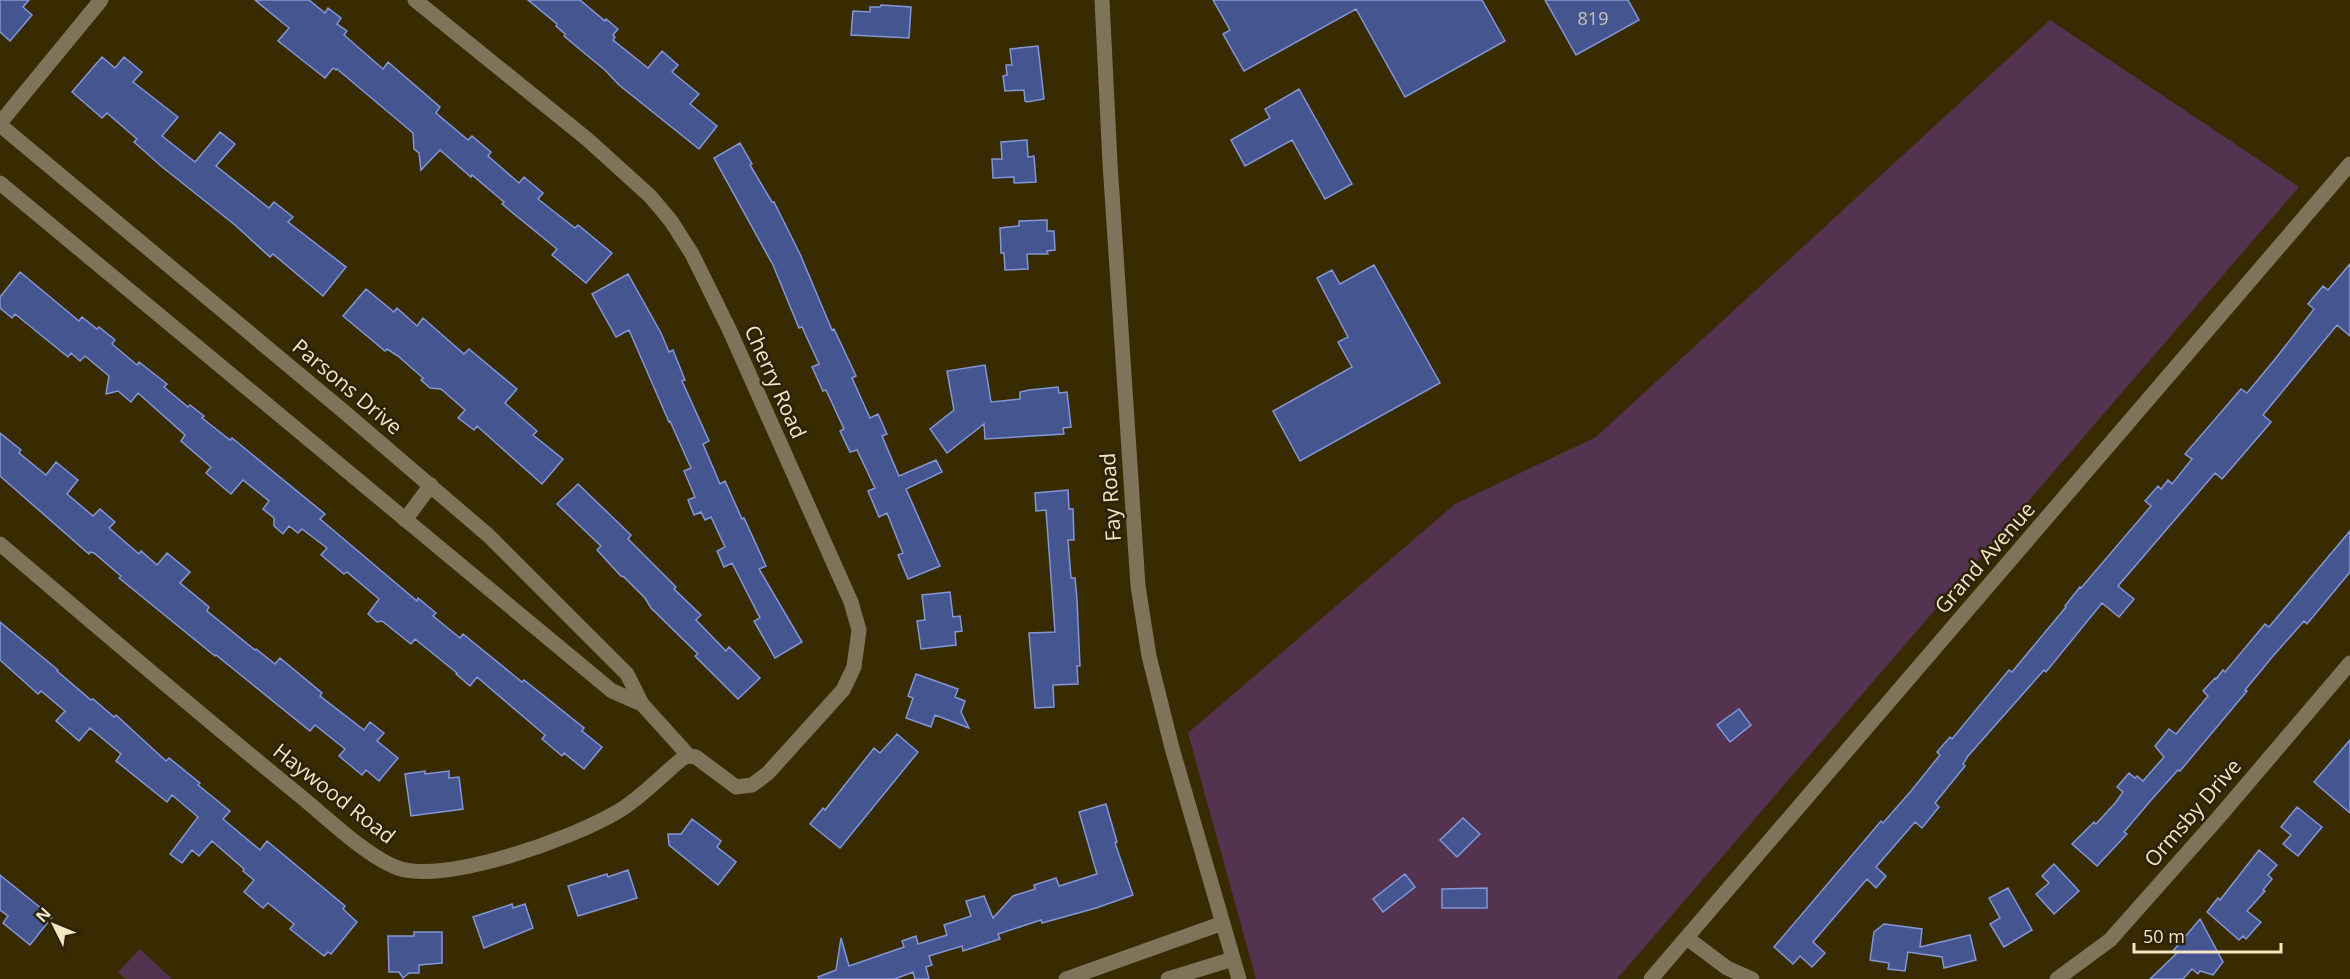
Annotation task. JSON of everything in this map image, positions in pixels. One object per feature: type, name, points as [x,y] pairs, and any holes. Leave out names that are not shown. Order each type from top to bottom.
[{"type":"street","points":[[0,124],[101,0]]},
{"type":"street","name":"Cherry Road","points":[[415,0],[587,139],[650,196],[671,221],[692,254],[729,329],[851,602],[859,630],[854,667],[843,690],[768,772],[752,784],[736,787],[696,757],[689,756]]},
{"type":"street","name":"Fay Road","points":[[1102,0],[1110,163],[1138,586],[1149,656],[1172,748],[1239,979]]},
{"type":"street","name":"Parsons Drive","points":[[0,124],[489,536],[627,674],[642,704],[689,756]]},
{"type":"street","name":"Grand Avenue","points":[[1651,979],[2350,164]]},
{"type":"street","name":"Parsons Drive","points":[[0,183],[612,691],[642,704]]},
{"type":"street","points":[[405,520],[431,485]]},
{"type":"street","name":"Haywood Road","points":[[0,544],[284,783],[373,855],[400,868],[426,873],[448,870],[495,860],[569,835],[618,812],[683,758],[689,756]]},
{"type":"street","name":"Ormsby Drive","points":[[2057,979],[2110,940],[2219,817],[2350,663]]},
{"type":"street","points":[[1066,979],[1223,923]]},
{"type":"street","points":[[1687,938],[1727,968],[1752,979]]},
{"type":"street","points":[[1168,979],[1233,959]]},
{"type":"shaded area","points":[[2050,20],[2299,187],[1617,979],[1256,979],[1188,733],[1455,504],[1596,437]]},
{"type":"shaded area","points":[[140,949],[172,979],[126,979],[118,972]]},
{"type":"building","points":[[0,0],[29,0],[23,7],[32,15],[10,41],[0,32]]},
{"type":"building","points":[[255,0],[309,0],[325,13],[328,8],[341,18],[337,24],[347,31],[344,35],[383,69],[388,62],[440,107],[436,113],[468,140],[472,136],[491,152],[488,156],[519,183],[524,177],[543,193],[538,199],[575,228],[578,225],[612,253],[586,283],[552,255],[557,249],[440,150],[421,170],[419,153],[414,149],[413,133],[337,69],[333,68],[325,78],[278,41],[289,28]]},
{"type":"building","points":[[528,0],[580,0],[618,29],[613,35],[615,37],[613,40],[648,68],[662,51],[678,65],[672,72],[699,94],[690,104],[717,126],[699,149],[619,85],[606,71],[564,36],[565,34],[556,26],[557,24]]},
{"type":"building","points":[[1213,0],[1482,0],[1505,41],[1405,97],[1356,9],[1244,71],[1223,34],[1230,30]]},
{"type":"building","points":[[1545,0],[1628,0],[1639,20],[1576,55]]},
{"type":"building","points":[[881,5],[911,7],[909,38],[851,35],[853,11],[870,12],[870,7]]},
{"type":"building","points":[[1038,46],[1044,99],[1027,102],[1024,90],[1005,91],[1003,76],[1007,75],[1006,65],[1012,65],[1010,49]]},
{"type":"building","points":[[102,57],[115,68],[124,57],[142,72],[133,82],[178,117],[162,136],[195,162],[220,132],[235,144],[216,166],[269,208],[274,202],[293,217],[288,222],[346,267],[323,296],[273,254],[270,257],[235,225],[161,166],[134,142],[137,139],[107,113],[102,118],[72,92]]},
{"type":"building","points":[[1299,89],[1352,184],[1325,199],[1292,140],[1245,166],[1231,140],[1270,118],[1265,109]]},
{"type":"building","points":[[1027,140],[1028,157],[1034,156],[1036,182],[1014,183],[1014,177],[993,178],[992,159],[1002,159],[1001,142]]},
{"type":"building","points":[[740,143],[752,164],[750,165],[774,202],[800,254],[832,330],[834,329],[856,376],[852,378],[870,418],[878,414],[887,434],[882,436],[899,476],[936,460],[942,472],[906,489],[940,566],[908,579],[898,555],[903,553],[887,513],[879,517],[868,491],[875,488],[857,450],[850,452],[840,431],[844,429],[826,390],[823,391],[812,367],[819,364],[802,327],[799,328],[773,265],[714,158]]},
{"type":"building","points":[[1047,220],[1047,231],[1054,231],[1055,250],[1047,251],[1048,254],[1027,254],[1028,269],[1005,270],[1004,253],[1001,253],[1000,228],[1019,226],[1019,221]]},
{"type":"building","points":[[2350,264],[2350,336],[2337,325],[2263,415],[2271,422],[2222,479],[2215,473],[2118,586],[2134,599],[2119,617],[2102,603],[2046,672],[2044,670],[1968,756],[1963,764],[1965,766],[1935,803],[1939,807],[1922,828],[1915,822],[1876,867],[1886,876],[1876,888],[1867,879],[1813,942],[1825,953],[1812,967],[1800,956],[1793,964],[1774,947],[1881,821],[1883,823],[1911,791],[1940,755],[1937,752],[1950,737],[1952,739],[2009,670],[2012,672],[2080,587],[2151,506],[2145,501],[2158,486],[2161,489],[2168,480],[2172,484],[2192,459],[2185,454],[2241,389],[2247,393],[2276,358],[2314,309],[2308,304],[2323,286],[2328,290]]},
{"type":"building","points":[[1374,265],[1440,383],[1300,461],[1273,411],[1352,367],[1338,342],[1348,337],[1317,278],[1332,270],[1340,284]]},
{"type":"building","points":[[20,272],[79,321],[82,317],[97,329],[99,327],[115,340],[112,344],[137,365],[139,362],[167,384],[164,387],[188,407],[190,405],[204,416],[202,418],[230,440],[232,438],[325,514],[320,519],[417,601],[418,598],[436,613],[433,616],[460,638],[463,634],[584,728],[582,731],[602,747],[584,769],[564,753],[562,756],[542,739],[545,735],[477,677],[470,686],[415,639],[411,644],[382,621],[377,622],[368,614],[379,599],[347,572],[344,574],[321,555],[327,548],[302,529],[298,533],[289,526],[283,534],[274,526],[274,518],[263,509],[269,501],[243,480],[231,494],[206,473],[211,467],[181,441],[185,435],[138,393],[131,402],[118,391],[106,394],[109,376],[85,356],[80,361],[71,353],[68,357],[15,314],[12,318],[0,308],[0,297]]},
{"type":"building","points":[[628,274],[669,352],[673,350],[685,380],[682,381],[709,441],[703,444],[720,484],[725,481],[766,566],[759,569],[802,642],[775,658],[754,621],[760,618],[732,563],[724,567],[717,551],[725,547],[711,517],[705,520],[701,512],[694,515],[688,500],[695,497],[684,471],[691,468],[629,330],[616,337],[592,294]]},
{"type":"building","points":[[366,289],[394,312],[397,308],[417,326],[423,318],[464,354],[469,349],[517,389],[505,403],[537,431],[533,435],[563,459],[542,484],[477,426],[474,430],[458,418],[465,410],[441,389],[430,388],[421,380],[423,378],[398,356],[387,349],[385,351],[343,316]]},
{"type":"building","points":[[985,365],[991,402],[1020,399],[1020,392],[1058,387],[1059,393],[1067,392],[1071,427],[1063,428],[1064,434],[985,439],[984,424],[947,453],[930,429],[954,410],[947,371]]},
{"type":"building","points":[[0,433],[21,450],[19,453],[46,475],[56,462],[78,480],[67,494],[93,516],[100,509],[115,522],[109,528],[139,554],[141,551],[157,565],[167,553],[190,572],[180,583],[209,607],[207,611],[255,650],[275,664],[280,658],[322,693],[320,696],[364,730],[370,722],[384,733],[377,741],[398,758],[379,781],[366,770],[362,775],[339,756],[345,749],[315,725],[310,731],[215,656],[119,578],[121,576],[94,553],[89,554],[0,476]]},
{"type":"building","points":[[578,484],[631,535],[628,539],[701,615],[696,620],[726,651],[729,647],[760,678],[738,699],[695,656],[698,654],[597,550],[601,546],[557,504]]},
{"type":"building","points":[[1068,490],[1069,509],[1073,509],[1074,540],[1068,540],[1071,578],[1075,578],[1077,599],[1080,666],[1077,666],[1078,684],[1053,685],[1054,707],[1035,708],[1029,633],[1055,632],[1046,510],[1036,511],[1035,493]]},
{"type":"building","points":[[2350,531],[2350,572],[2307,624],[2304,621],[2273,656],[2180,771],[2178,770],[2152,799],[2124,832],[2127,834],[2097,866],[2072,844],[2094,822],[2096,824],[2116,802],[2123,792],[2117,787],[2129,773],[2143,781],[2164,757],[2155,746],[2169,729],[2176,734],[2208,696],[2203,691],[2223,670],[2225,672],[2265,624],[2269,627]]},
{"type":"building","points":[[950,592],[953,617],[960,616],[962,631],[955,632],[956,645],[921,649],[917,621],[925,620],[922,595]]},
{"type":"building","points":[[0,622],[91,700],[93,699],[114,717],[116,715],[166,761],[169,758],[200,783],[198,785],[230,811],[223,819],[260,850],[267,841],[345,906],[343,909],[357,922],[331,954],[328,952],[324,956],[290,929],[294,924],[268,903],[263,908],[244,892],[254,880],[212,841],[199,856],[192,850],[182,863],[170,854],[198,817],[172,795],[167,802],[116,761],[121,754],[90,728],[79,741],[56,721],[65,711],[41,691],[38,694],[0,660]]},
{"type":"building","points":[[916,674],[958,689],[955,697],[965,701],[961,712],[969,728],[935,715],[931,727],[906,718],[913,698],[908,696]]},
{"type":"building","points":[[1739,709],[1751,725],[1730,742],[1717,725]]},
{"type":"building","points":[[897,734],[918,752],[840,848],[810,824],[823,808],[825,810],[874,748],[880,753]]},
{"type":"building","points":[[2350,740],[2350,813],[2314,782]]},
{"type":"building","points":[[425,771],[425,774],[449,771],[449,778],[459,777],[463,809],[411,816],[405,774]]},
{"type":"building","points":[[1106,804],[1117,842],[1115,843],[1133,895],[1096,908],[1042,923],[1041,920],[998,934],[1000,939],[963,951],[962,946],[929,956],[932,965],[926,967],[929,979],[915,979],[913,972],[895,979],[819,979],[818,977],[836,970],[841,938],[849,966],[904,947],[902,941],[916,936],[918,944],[947,935],[944,925],[971,916],[966,901],[984,896],[993,918],[1013,896],[1035,889],[1034,885],[1056,878],[1059,886],[1097,874],[1079,812]]},
{"type":"building","points":[[2297,807],[2322,827],[2298,856],[2283,844],[2291,835],[2281,827]]},
{"type":"building","points":[[1463,818],[1480,834],[1457,857],[1440,840]]},
{"type":"building","points":[[692,819],[721,841],[717,847],[736,862],[718,885],[669,845],[668,834],[681,834]]},
{"type":"building","points":[[2259,850],[2277,865],[2268,875],[2272,879],[2263,890],[2265,891],[2247,911],[2261,922],[2246,939],[2243,936],[2239,940],[2207,912],[2218,898],[2220,900]]},
{"type":"building","points":[[2054,864],[2079,891],[2054,914],[2036,894],[2049,883],[2042,876]]},
{"type":"building","points":[[628,870],[637,898],[578,916],[568,886]]},
{"type":"building","points":[[1405,874],[1415,887],[1383,912],[1373,899]]},
{"type":"building","points":[[0,875],[52,917],[30,945],[3,923],[8,916],[0,910]]},
{"type":"building","points":[[1487,888],[1487,908],[1442,908],[1442,889]]},
{"type":"building","points":[[2008,888],[2032,930],[2004,947],[1990,924],[2000,918],[1989,898]]},
{"type":"building","points":[[512,904],[513,908],[525,904],[533,928],[484,948],[473,917]]},
{"type":"building","points":[[2200,919],[2223,962],[2213,975],[2200,971],[2198,974],[2192,969],[2183,979],[2150,979],[2176,954],[2173,951]]},
{"type":"building","points":[[1884,924],[1922,929],[1920,947],[1970,935],[1976,960],[1944,968],[1942,957],[1908,952],[1905,971],[1888,969],[1889,963],[1870,960],[1874,932]]},
{"type":"building","points":[[414,932],[442,932],[442,963],[419,965],[419,973],[409,973],[403,978],[399,972],[389,972],[388,936],[414,936]]}]
